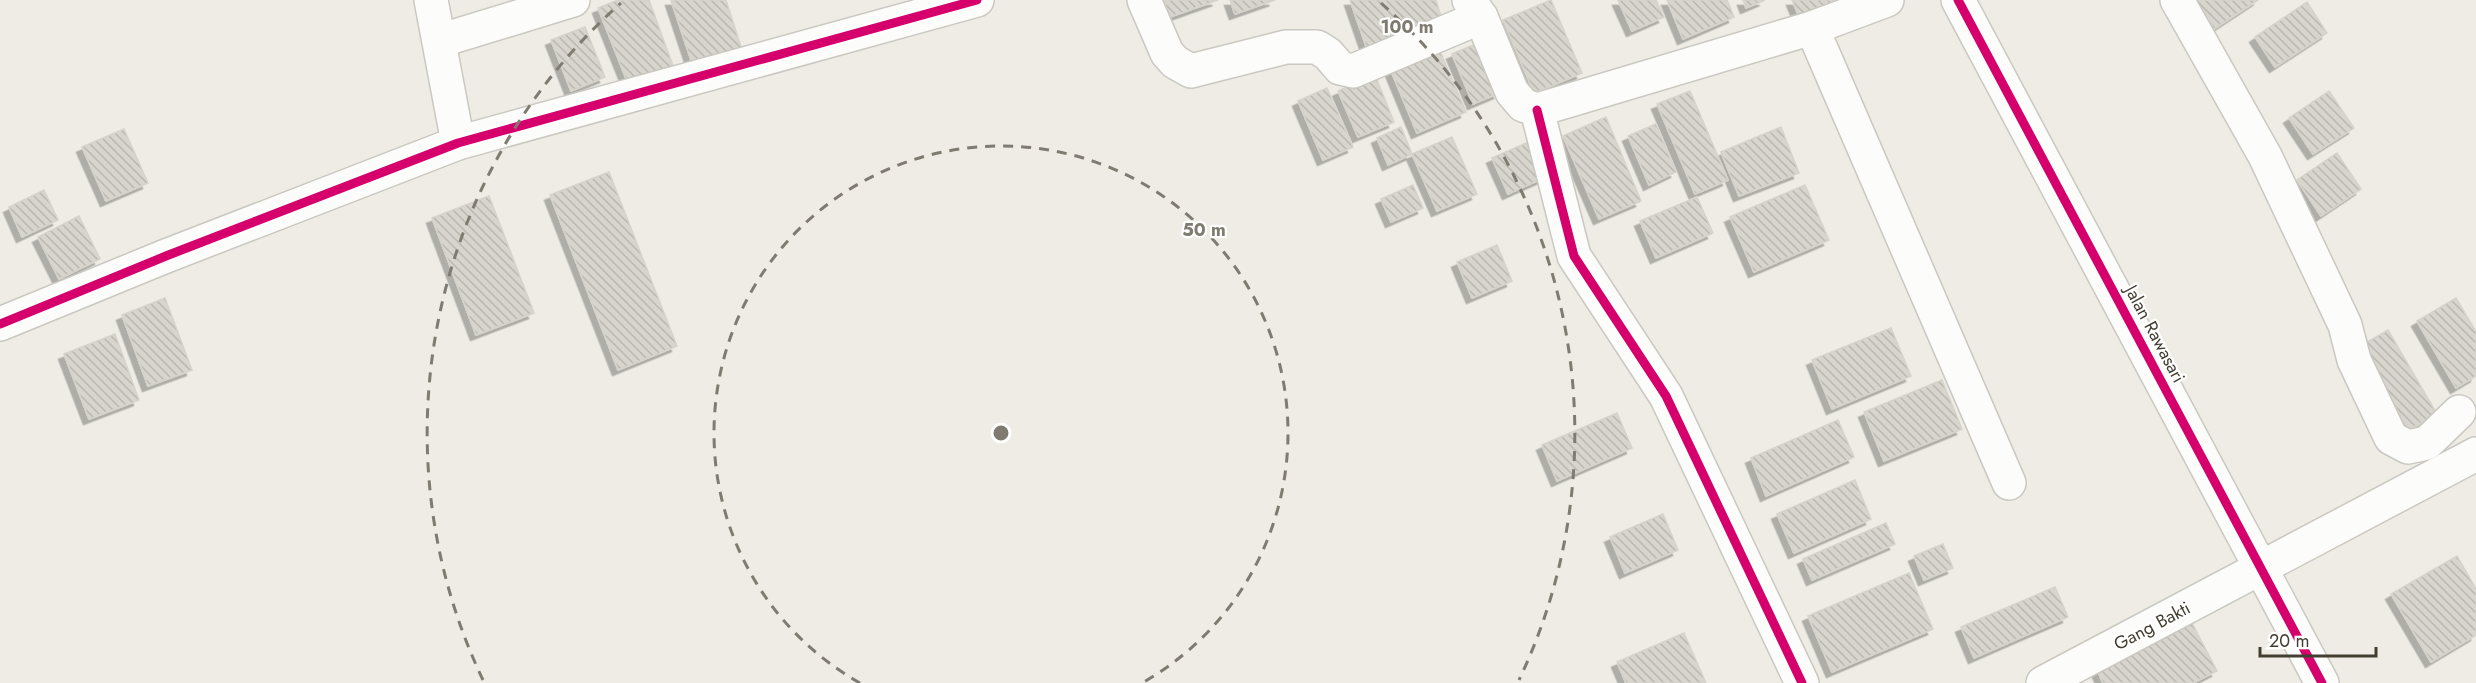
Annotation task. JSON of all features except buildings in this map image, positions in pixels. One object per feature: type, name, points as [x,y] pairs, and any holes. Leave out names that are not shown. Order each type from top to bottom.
[{"type":"street","points":[[431,0],[458,143]]},
{"type":"street","points":[[439,40],[573,0]]},
{"type":"street","points":[[0,324],[166,256],[458,143],[977,0]]},
{"type":"street","points":[[1144,0],[1167,53],[1175,62],[1191,71],[1286,47],[1317,47],[1328,54],[1340,68],[1353,71],[1475,8],[1512,92],[1523,105],[1537,110],[1812,28],[1887,0]]},
{"type":"street","points":[[2177,0],[2265,156],[2345,326],[2354,360],[2391,438],[2408,447],[2427,443],[2459,412]]},
{"type":"street","name":"Jalan Rawasari","points":[[1968,2],[2322,683]]},
{"type":"street","points":[[1812,28],[2009,483]]},
{"type":"street","points":[[1537,110],[1574,256],[1666,396],[1802,683]]},
{"type":"street","name":"Gang Bakti","points":[[2043,683],[2476,454]]},
{"type":"cycle path","points":[[0,324],[166,256],[458,143],[977,0]]},
{"type":"cycle path","points":[[1958,0],[2322,683]]},
{"type":"cycle path","points":[[1537,110],[1574,256],[1666,396],[1802,683]]}]
